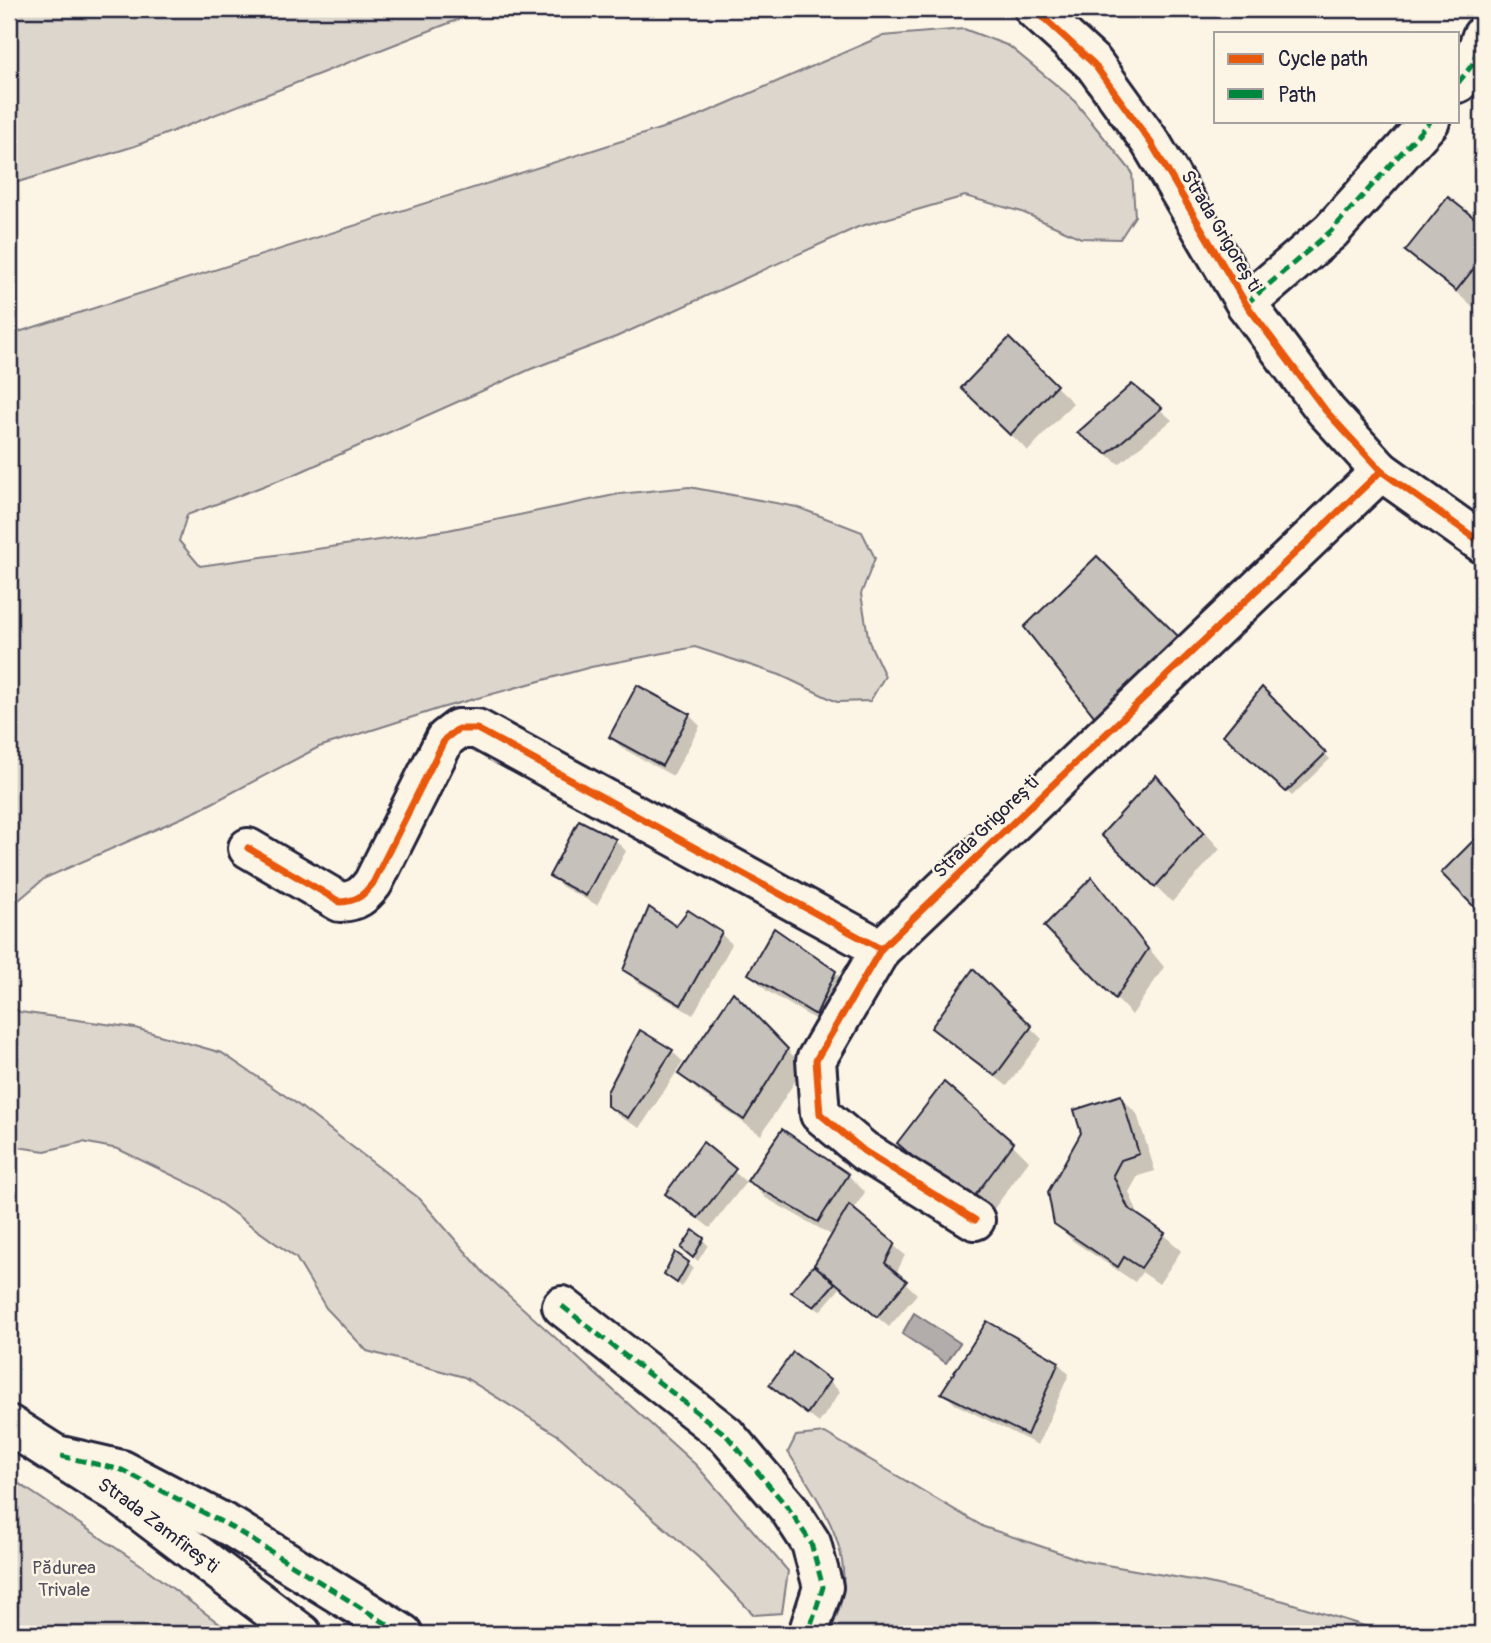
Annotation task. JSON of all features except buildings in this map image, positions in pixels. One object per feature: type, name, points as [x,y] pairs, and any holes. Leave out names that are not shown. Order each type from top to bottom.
[{"type":"street","name":"Strada Grigorești","points":[[1034,9],[1094,64],[1143,132],[1246,304],[1326,411],[1381,471],[1482,543]]},
{"type":"street","points":[[1460,80],[1472,65],[1482,36]]},
{"type":"street","points":[[1246,304],[1331,231],[1429,122]]},
{"type":"street","name":"Strada Grigorești","points":[[975,1220],[864,1150],[820,1114],[817,1060],[881,949],[1381,471]]},
{"type":"street","points":[[248,848],[340,902],[354,901],[363,896],[373,883],[446,739],[458,729],[477,729],[881,949]]},
{"type":"street","points":[[562,1306],[726,1435],[789,1509],[811,1543],[823,1587],[808,1634]]},
{"type":"street","name":"Strada Zamfirești","points":[[9,1425],[119,1495],[302,1634]]},
{"type":"street","points":[[61,1456],[122,1470],[233,1528],[403,1634]]},
{"type":"green space","points":[[9,9],[485,9],[135,146],[9,185]]},
{"type":"green space","points":[[964,29],[1009,46],[1072,98],[1132,172],[1135,216],[1120,239],[1081,238],[1022,212],[965,196],[858,227],[616,337],[531,369],[298,473],[187,515],[179,541],[200,566],[448,530],[619,494],[689,487],[797,507],[862,532],[875,558],[861,594],[869,642],[885,676],[870,701],[837,702],[780,675],[695,647],[591,667],[441,708],[319,747],[197,811],[45,878],[9,908],[9,335],[691,119],[882,36]]},
{"type":"green space","points":[[9,1005],[20,1012],[135,1028],[222,1053],[293,1101],[420,1199],[484,1273],[697,1466],[788,1571],[782,1613],[754,1615],[699,1558],[559,1436],[464,1377],[367,1351],[326,1308],[296,1258],[199,1188],[118,1149],[83,1142],[45,1151],[9,1146]]},
{"type":"green space","points":[[825,1433],[984,1527],[1084,1561],[1209,1583],[1284,1601],[1390,1634],[828,1634],[839,1609],[843,1585],[842,1562],[827,1517],[788,1452],[796,1436]]},
{"type":"green space","name":"Pădurea Trivale","points":[[9,1477],[140,1564],[233,1634],[9,1634]]},
{"type":"shaded area","points":[[914,1313],[960,1343],[946,1363],[902,1334]]},
{"type":"marked path","points":[[1460,80],[1472,65],[1482,36]]},
{"type":"marked path","points":[[1246,304],[1331,231],[1429,122]]},
{"type":"marked path","points":[[562,1306],[726,1435],[789,1509],[811,1543],[823,1587],[808,1634]]},
{"type":"marked path","points":[[61,1456],[122,1470],[233,1528],[403,1634]]},
{"type":"cycle path","points":[[1034,9],[1094,64],[1151,143],[1246,304],[1326,411],[1381,471],[1482,543]]},
{"type":"cycle path","points":[[975,1220],[864,1151],[820,1114],[816,1060],[881,949],[1381,471]]},
{"type":"cycle path","points":[[248,848],[340,902],[359,897],[373,883],[445,739],[458,729],[477,729],[881,949]]}]
